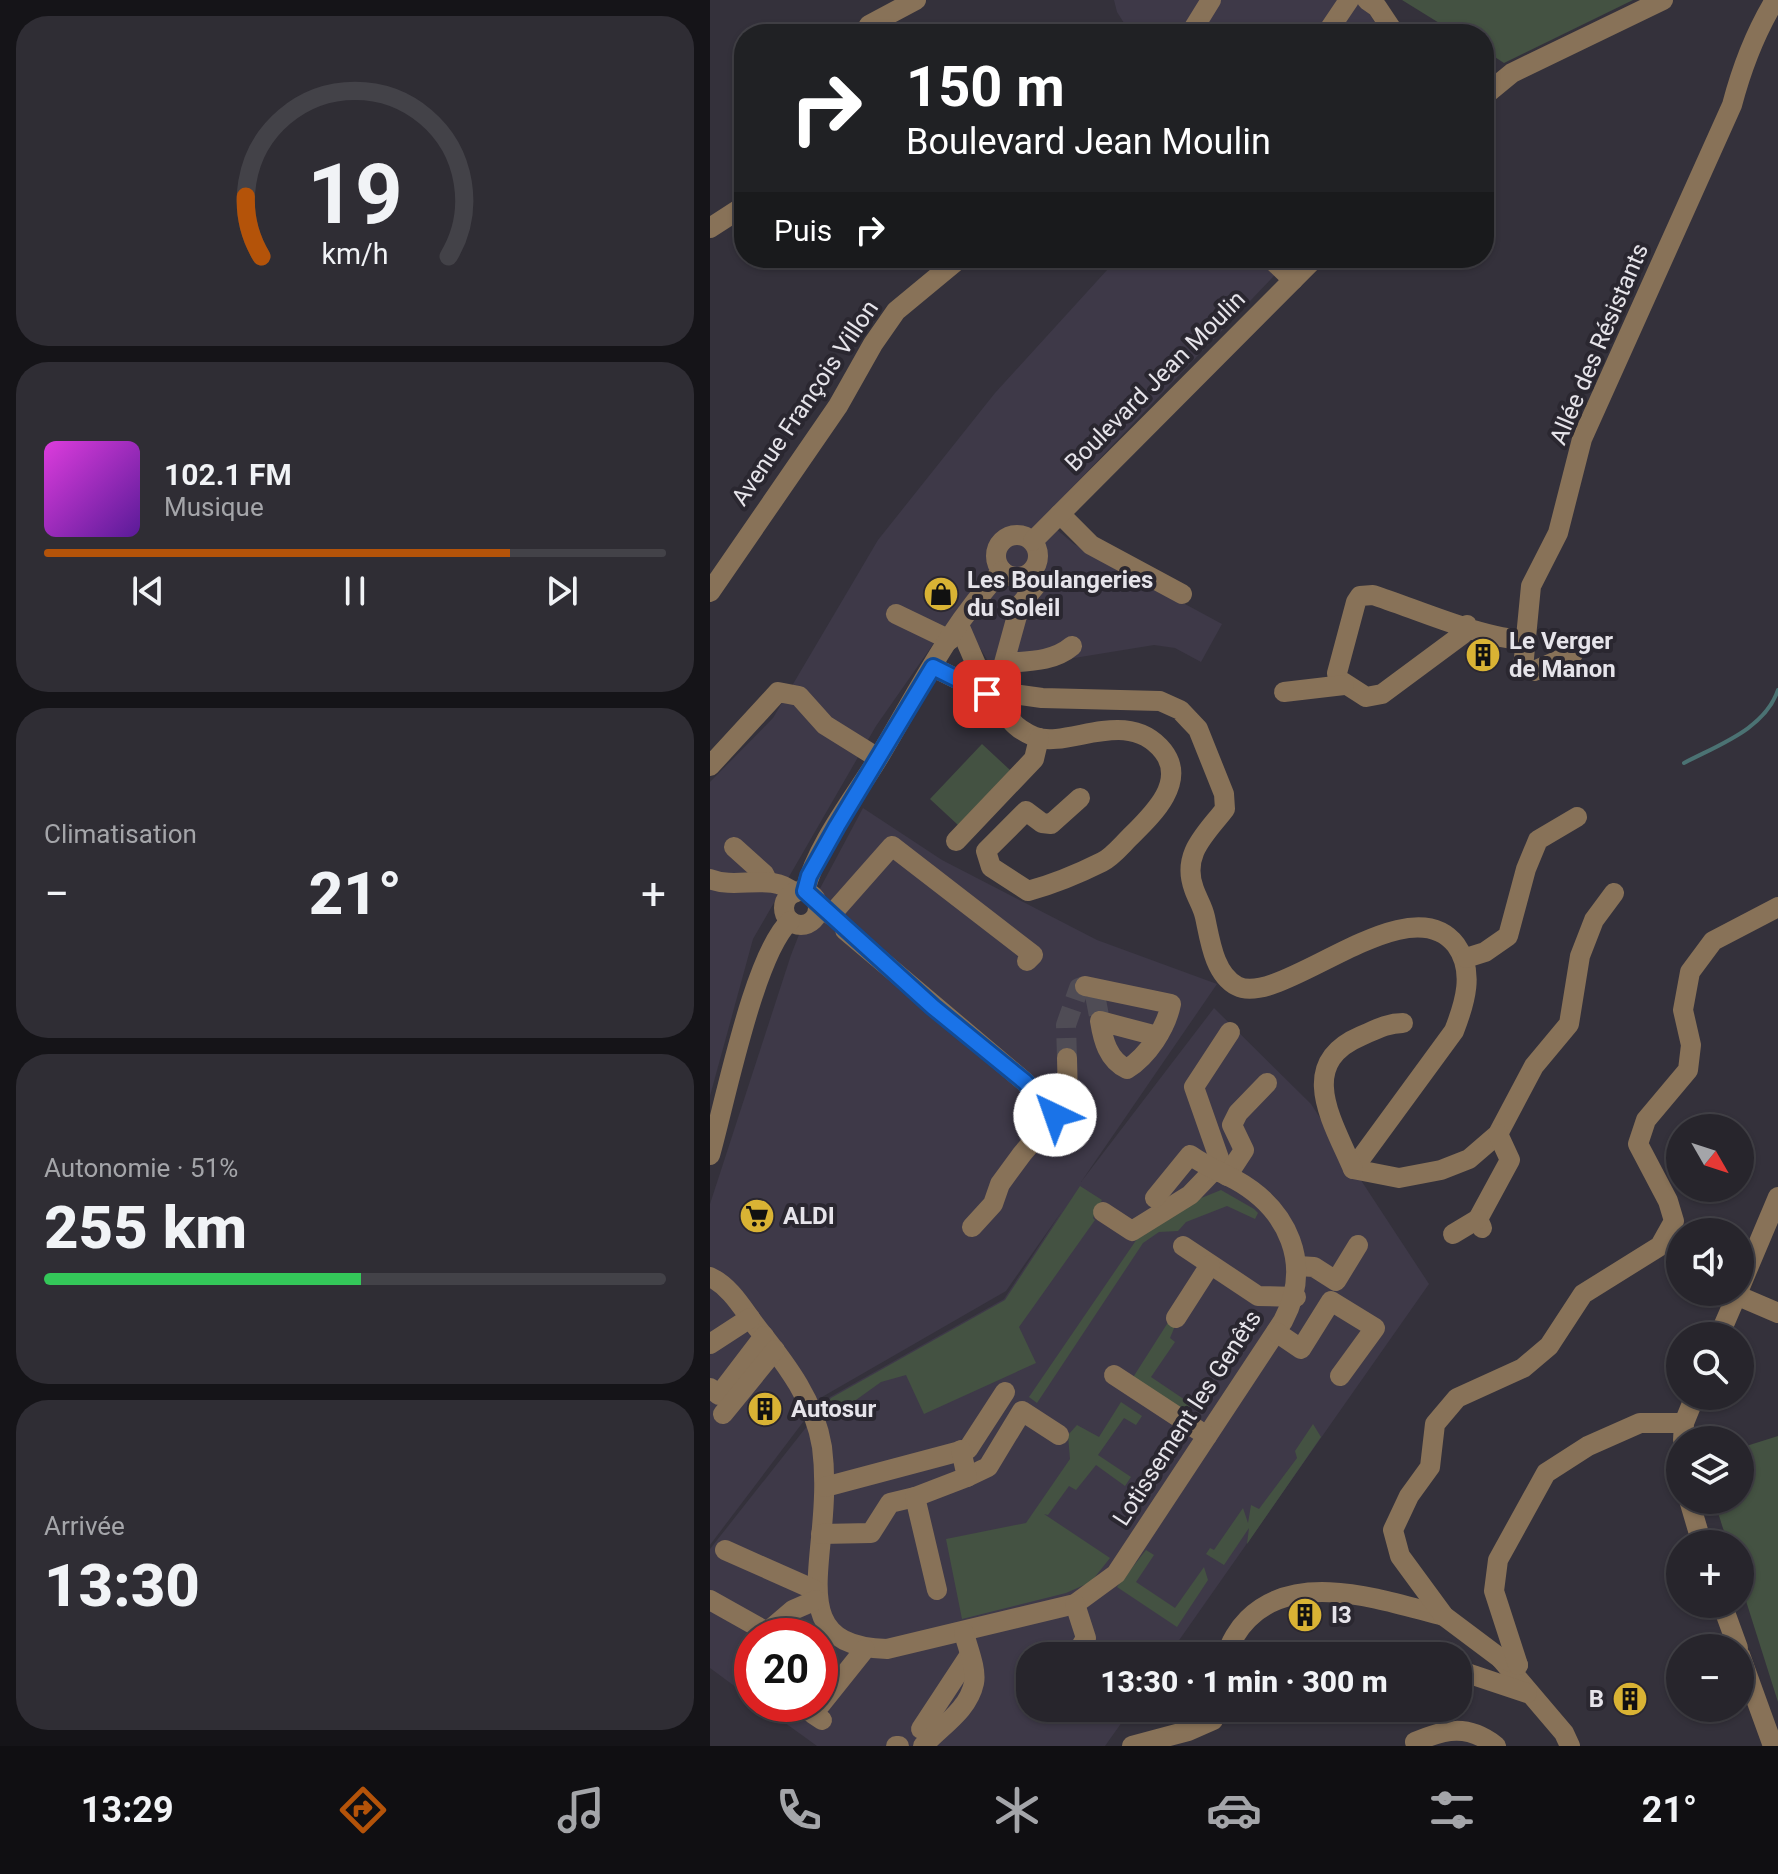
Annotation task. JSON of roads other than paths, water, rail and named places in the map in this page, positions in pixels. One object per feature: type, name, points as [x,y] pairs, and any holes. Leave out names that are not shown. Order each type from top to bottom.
[{"type":"street","points":[[871,24],[916,0]]},
{"type":"street","points":[[1196,24],[1211,0]]},
{"type":"street","points":[[1333,24],[1349,0]]},
{"type":"street","points":[[1367,0],[1377,7],[1388,24]]},
{"type":"street","points":[[1494,88],[1512,73],[1663,0]]},
{"type":"street","name":"Allée des Résistants","points":[[1573,654],[1534,671],[1523,668],[1531,586],[1558,533],[1582,439],[1732,105],[1741,69],[1768,28],[1775,0]]},
{"type":"street","points":[[710,228],[734,212]]},
{"type":"street","name":"Avenue François Villon","points":[[710,592],[838,406],[873,344],[896,311],[948,268]]},
{"type":"street","points":[[1280,268],[1293,280]]},
{"type":"street","name":"Boulevard Jean Moulin","points":[[1033,541],[1305,268]]},
{"type":"street","points":[[1060,514],[1091,545],[1182,594]]},
{"type":"street","points":[[1038,582],[1002,571],[996,562],[996,550],[1001,540],[1012,535],[1023,535],[1033,541],[1038,554],[1038,582],[1020,605],[1004,663],[1045,660],[1062,654],[1072,646]]},
{"type":"street","points":[[818,909],[816,863],[954,632],[1002,571]]},
{"type":"street","points":[[1467,625],[1463,634],[1382,694],[1366,697],[1344,685],[1337,673],[1360,596],[1373,595],[1467,625],[1511,640],[1526,640]]},
{"type":"street","points":[[896,614],[954,632],[981,676],[1000,692],[1003,712],[1016,726],[1039,738],[1098,730],[1129,731],[1146,737],[1163,750],[1169,763],[1170,781],[1159,808],[1106,860],[1028,891],[991,867],[986,851],[1015,819],[1026,811],[1042,823],[1051,824],[1080,798]]},
{"type":"street","points":[[964,684],[976,664]]},
{"type":"street","points":[[933,667],[987,694],[1000,692],[1042,698],[1160,701],[1180,710],[1198,729],[1224,794],[1225,809],[1199,838],[1191,858],[1192,886],[1224,976],[1240,988],[1268,988],[1381,934],[1431,928],[1452,940],[1466,958],[1464,1005],[1454,1031],[1353,1169]]},
{"type":"street","points":[[1284,692],[1344,685]]},
{"type":"street","points":[[710,766],[778,692],[799,696],[825,725],[878,758]]},
{"type":"street","points":[[956,841],[1034,759],[1039,738]]},
{"type":"street","points":[[1466,958],[1485,952],[1508,936],[1526,869],[1538,840],[1577,817]]},
{"type":"street","points":[[790,921],[803,925],[892,846],[997,924],[1033,955],[1027,961]]},
{"type":"street","points":[[734,847],[764,874],[768,882]]},
{"type":"street","points":[[710,879],[726,885],[768,882],[787,886],[1025,1082],[1055,1115]]},
{"type":"street","points":[[1353,1169],[1399,1178],[1441,1170],[1469,1159],[1498,1134],[1534,1066],[1569,1024],[1580,956],[1594,920],[1614,893]]},
{"type":"street","points":[[790,921],[784,906],[818,909]]},
{"type":"street","points":[[1509,1662],[1444,1616],[1400,1556],[1393,1530],[1409,1496],[1430,1467],[1435,1424],[1457,1398],[1523,1368],[1549,1346],[1583,1294],[1660,1246],[1674,1221],[1668,1201],[1638,1144],[1646,1120],[1688,1070],[1691,1045],[1683,1010],[1690,972],[1713,941],[1778,907]]},
{"type":"street","points":[[711,1149],[760,973],[781,930],[790,921]]},
{"type":"street","points":[[1091,989],[1171,1004],[1157,1036]]},
{"type":"street","points":[[1353,1169],[1326,1103],[1322,1073],[1329,1057],[1351,1040],[1390,1023],[1403,1023]]},
{"type":"street","points":[[1217,1171],[1220,1161],[1204,1123],[1194,1087],[1230,1032]]},
{"type":"street","points":[[972,1227],[993,1204],[1000,1184],[1022,1154],[1068,1100],[1067,1058]]},
{"type":"street","points":[[1103,1212],[1132,1231],[1190,1195],[1244,1150],[1232,1125],[1238,1113],[1267,1083]]},
{"type":"street","points":[[1453,1234],[1480,1224],[1510,1160],[1498,1134]]},
{"type":"street","points":[[1155,1198],[1190,1155],[1217,1171]]},
{"type":"street","name":"Lotissement les Genêts","points":[[865,1649],[887,1649],[964,1633],[1075,1604],[1116,1574],[1296,1297],[1298,1266],[1289,1237],[1270,1205],[1217,1171]]},
{"type":"street","points":[[1754,1253],[1778,1197]]},
{"type":"street","points":[[1298,1266],[1314,1267],[1336,1281],[1358,1245]]},
{"type":"street","points":[[1183,1246],[1258,1296],[1296,1297]]},
{"type":"street","points":[[1176,1318],[1210,1265]]},
{"type":"street","points":[[710,1277],[732,1295],[763,1331],[793,1373],[808,1402],[821,1444],[825,1487],[816,1595],[820,1616],[832,1633],[865,1649],[838,1683]]},
{"type":"street","points":[[1754,1300],[1778,1313]]},
{"type":"street","points":[[1276,1332],[1301,1349],[1331,1301],[1375,1328],[1340,1376]]},
{"type":"street","points":[[710,1345],[763,1331]]},
{"type":"street","points":[[710,1388],[719,1395],[763,1331]]},
{"type":"street","points":[[723,1414],[763,1331]]},
{"type":"street","points":[[710,1345],[739,1368]]},
{"type":"street","points":[[1114,1375],[1207,1436]]},
{"type":"street","points":[[825,1487],[968,1449],[1005,1392]]},
{"type":"street","points":[[821,1534],[871,1533],[890,1503],[915,1497],[988,1467],[1022,1411],[1059,1435]]},
{"type":"street","points":[[1570,1746],[1564,1733],[1527,1693],[1509,1662],[1494,1591],[1498,1560],[1546,1473],[1588,1446],[1640,1423],[1666,1428]]},
{"type":"street","points":[[961,1450],[967,1477]]},
{"type":"street","points":[[915,1497],[937,1590]]},
{"type":"street","points":[[725,1550],[816,1595]]},
{"type":"street","points":[[1234,1642],[1242,1625],[1264,1602],[1293,1594],[1336,1593],[1444,1616]]},
{"type":"street","points":[[710,1600],[767,1632],[816,1595]]},
{"type":"street","points":[[1075,1604],[1086,1638],[1084,1642]]},
{"type":"street","points":[[922,1738],[958,1714],[975,1681],[964,1633]]},
{"type":"street","points":[[922,1738],[969,1656]]},
{"type":"street","points":[[1472,1675],[1527,1693]]},
{"type":"street","points":[[1754,1694],[1773,1746]]},
{"type":"street","points":[[1132,1746],[1188,1731],[1208,1722]]},
{"type":"street","points":[[1415,1742],[1445,1729],[1482,1736],[1496,1746]]},
{"type":"waterway","points":[[1684,763],[1752,725],[1772,704],[1778,690]]},
{"type":"tunnel","points":[[1067,1058],[1066,1025],[1079,988],[1085,986]]},
{"type":"tunnel","points":[[1095,995],[1100,1021]]},
{"type":"place","name":"Les Boulangeries du Soleil","points":[[941,594]]},
{"type":"place","name":"Le Verger de Manon","points":[[1483,655]]},
{"type":"place","name":"ALDI","points":[[757,1216]]},
{"type":"place","name":"Autosur","points":[[765,1409]]},
{"type":"place","name":"I3","points":[[1305,1615]]},
{"type":"place","name":"B","points":[[1630,1699]]}]
